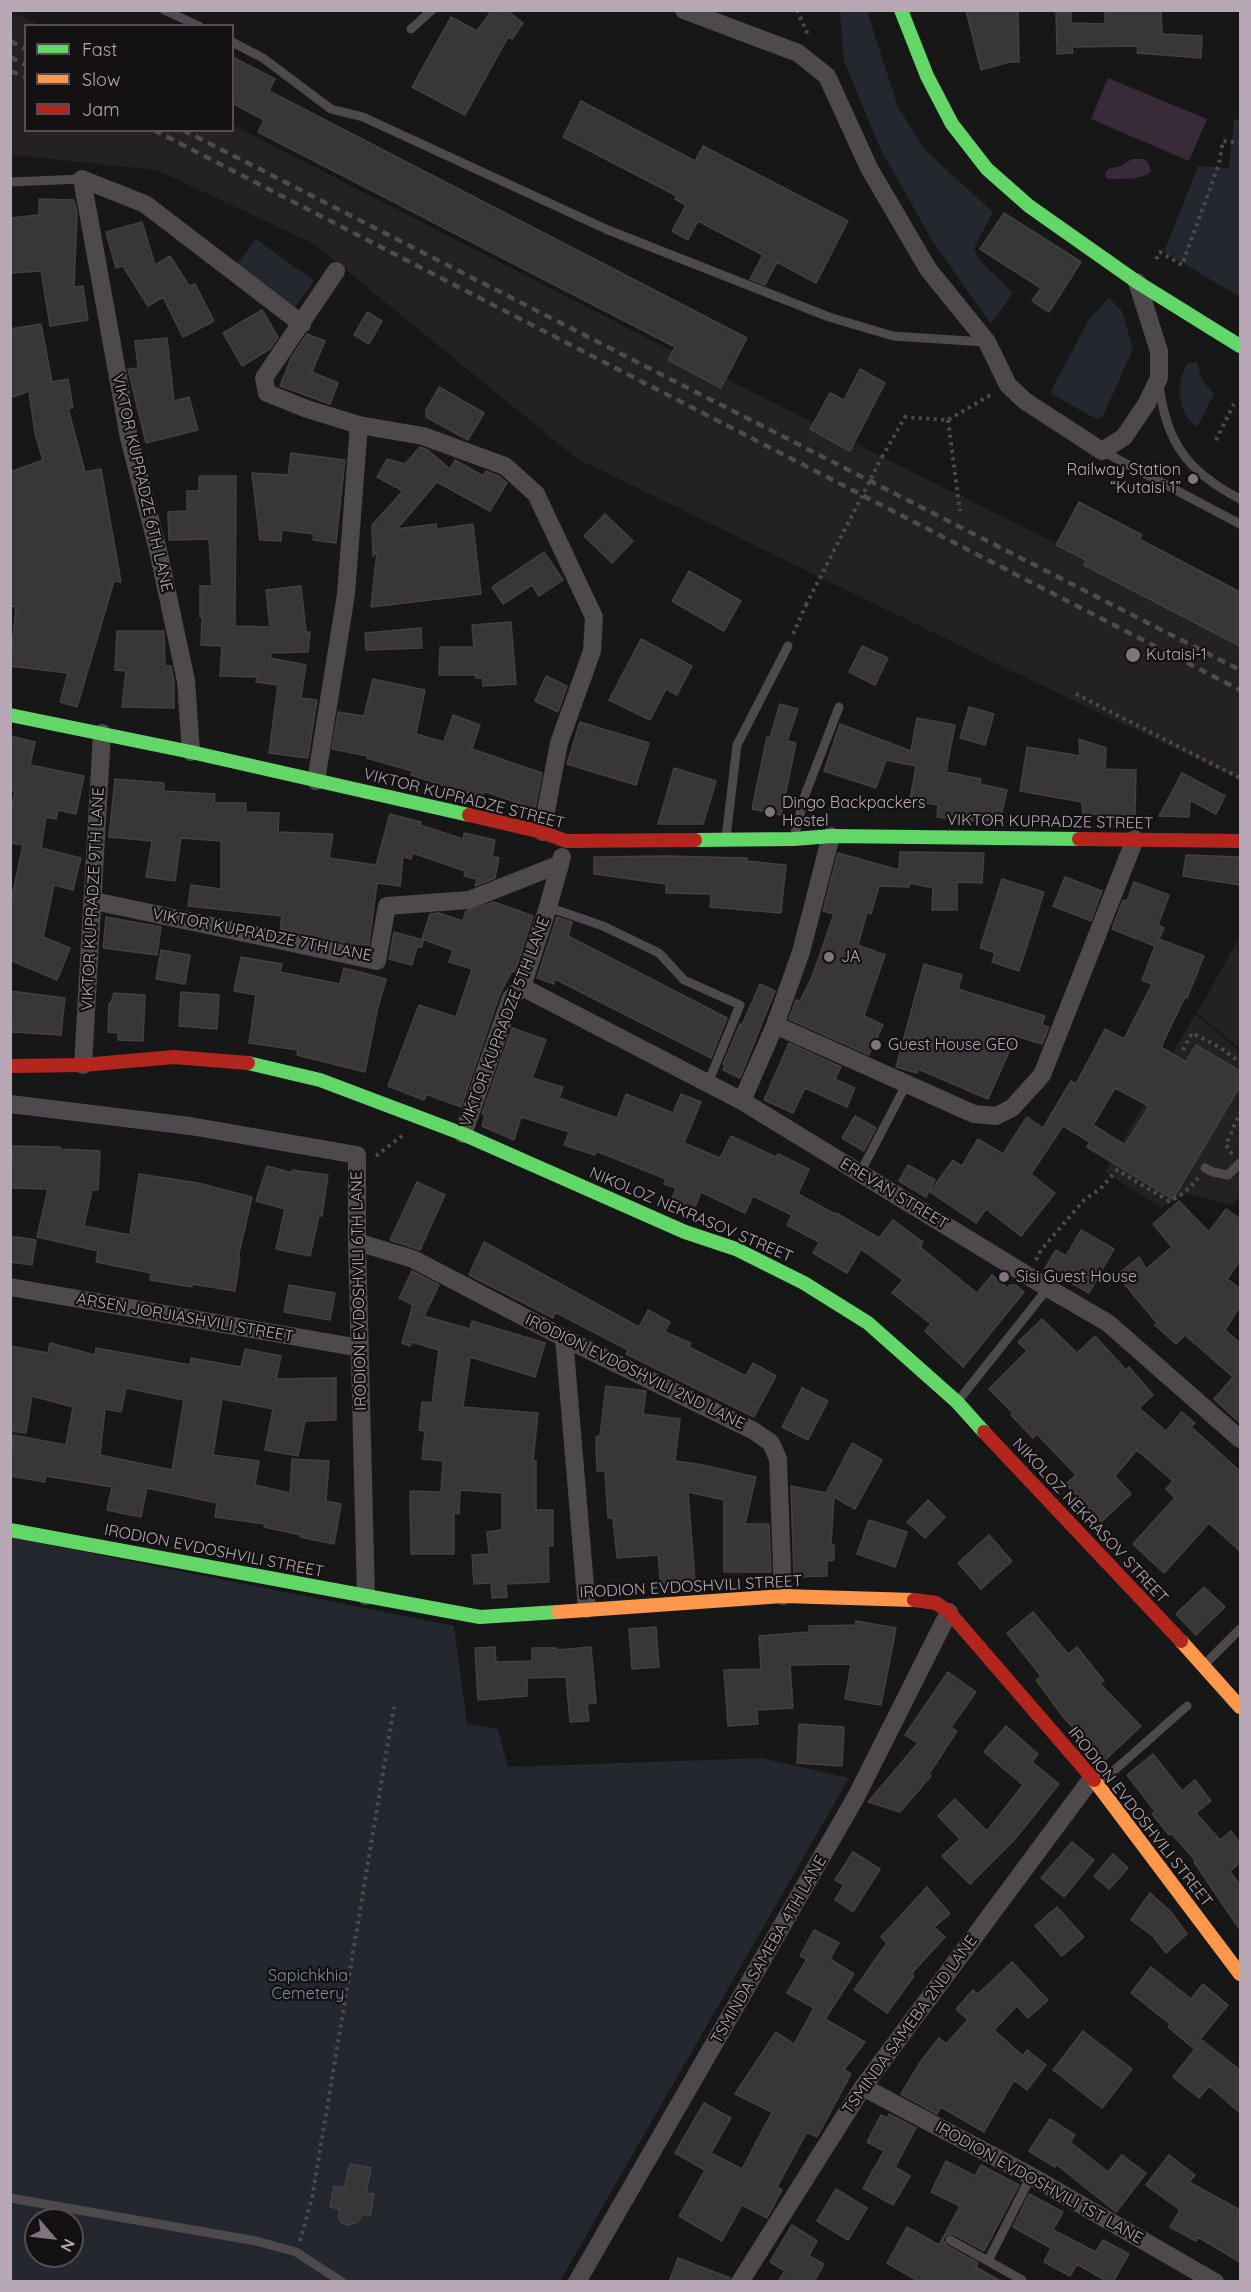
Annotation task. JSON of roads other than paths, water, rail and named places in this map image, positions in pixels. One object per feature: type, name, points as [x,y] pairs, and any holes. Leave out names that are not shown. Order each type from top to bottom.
[{"type":"street","points":[[684,10],[798,53],[827,76],[869,168],[928,269],[987,342],[1008,385],[1025,401],[1102,451],[1124,437],[1147,403],[1159,378],[1159,351],[1137,282]]},
{"type":"street","points":[[901,10],[927,76],[952,124],[987,169],[1029,206],[1137,282],[1240,346]]},
{"type":"street","points":[[82,178],[145,204],[302,324]]},
{"type":"street","name":"VIKTOR KUPRADZE 6TH LANE","points":[[82,178],[129,438],[158,550],[186,681],[191,752]]},
{"type":"street","points":[[336,271],[264,378],[267,393],[307,409],[359,425],[423,436],[505,466],[536,494],[594,617],[592,651],[559,743],[542,832]]},
{"type":"street","points":[[315,781],[346,594],[359,425]]},
{"type":"street","name":"VIKTOR KUPRADZE STREET","points":[[10,715],[191,752],[542,832],[566,841],[794,839],[831,836],[1240,841]]},
{"type":"street","name":"VIKTOR KUPRADZE 9TH LANE","points":[[83,1065],[102,733]]},
{"type":"street","points":[[742,1101],[775,1025],[801,952],[831,836]]},
{"type":"street","points":[[775,1025],[974,1114],[996,1116],[1012,1108],[1042,1075],[1135,839]]},
{"type":"street","name":"VIKTOR KUPRADZE 5TH LANE","points":[[463,1134],[511,998],[522,987],[548,907],[566,841]]},
{"type":"street","name":"VIKTOR KUPRADZE 7TH LANE","points":[[94,901],[377,961],[387,906],[469,900],[560,864]]},
{"type":"street","name":"EREVAN STREET","points":[[522,987],[742,1101],[1108,1323],[1240,1439]]},
{"type":"street","name":"NIKOLOZ NEKRASOV STREET","points":[[10,1066],[83,1065],[174,1056],[243,1062],[320,1080],[463,1134],[685,1232],[736,1249],[804,1282],[868,1323],[957,1402],[1240,1707]]},
{"type":"street","name":"IRODION EVDOSHVILI 6TH LANE","points":[[10,1104],[190,1126],[357,1155],[366,1596]]},
{"type":"street","name":"IRODION EVDOSHVILI 2ND LANE","points":[[357,1242],[413,1259],[564,1338],[754,1431],[771,1443],[778,1459],[783,1596]]},
{"type":"street","name":"ARSEN JORJIASHVILI STREET","points":[[10,1287],[360,1348]]},
{"type":"street","points":[[564,1338],[587,1609]]},
{"type":"street","name":"IRODION EVDOSHVILI STREET","points":[[10,1530],[480,1617],[783,1596],[923,1600],[936,1603],[950,1612],[1095,1781],[1240,1974]]},
{"type":"street","name":"TSMINDA SAMEBA 4TH LANE","points":[[577,2282],[856,1797],[950,1612]]},
{"type":"street","name":"TSMINDA SAMEBA 2ND LANE","points":[[740,2282],[863,2087],[1095,1781]]},
{"type":"street","name":"IRODION EVDOSHVILI 1ST LANE","points":[[863,2087],[1031,2176],[1215,2282]]},
{"type":"lane","points":[[164,10],[195,24]]},
{"type":"lane","points":[[411,29],[432,10]]},
{"type":"lane","points":[[234,43],[263,58],[331,109],[363,117],[608,230],[715,273],[830,317],[893,336],[987,342]]},
{"type":"lane","points":[[10,182],[82,178]]},
{"type":"lane","points":[[1159,378],[1162,403],[1173,436],[1188,463],[1213,485],[1240,499]]},
{"type":"lane","points":[[1102,451],[1240,524]]},
{"type":"lane","points":[[726,838],[737,745],[788,646]]},
{"type":"lane","points":[[794,839],[805,795],[839,707]]},
{"type":"lane","points":[[548,907],[603,926],[659,952],[684,980],[740,1005],[708,1083]]},
{"type":"lane","points":[[860,1173],[906,1083]]},
{"type":"lane","points":[[1205,1168],[1228,1175],[1240,1164]]},
{"type":"lane","points":[[957,1402],[1048,1288]]},
{"type":"lane","points":[[1203,1665],[1240,1629]]},
{"type":"lane","points":[[1095,1781],[1187,1706]]},
{"type":"lane","points":[[988,2261],[1031,2176]]},
{"type":"lane","points":[[10,2198],[256,2241],[296,2252],[342,2282]]},
{"type":"lane","points":[[950,2240],[1022,2280]]},
{"type":"railway","points":[[10,41],[24,48]]},
{"type":"railway","points":[[10,57],[24,64]]},
{"type":"railway","points":[[10,71],[24,76]]},
{"type":"railway","points":[[158,132],[1240,690]]},
{"type":"railway","points":[[187,132],[1240,670]]},
{"type":"place","name":"Railway Station “Kutaisi 1”","points":[[1193,479]]},
{"type":"place","name":"Kutaisi-1","points":[[1133,655]]},
{"type":"place","name":"Dingo Backpackers Hostel","points":[[770,812]]},
{"type":"place","name":"JA","points":[[829,957]]},
{"type":"place","name":"Guest House GEO","points":[[876,1045]]},
{"type":"place","name":"Sisi Guest House","points":[[1004,1277]]},
{"type":"park label","name":"Sapichkhia Cemetery","points":[[308,1985]]}]
